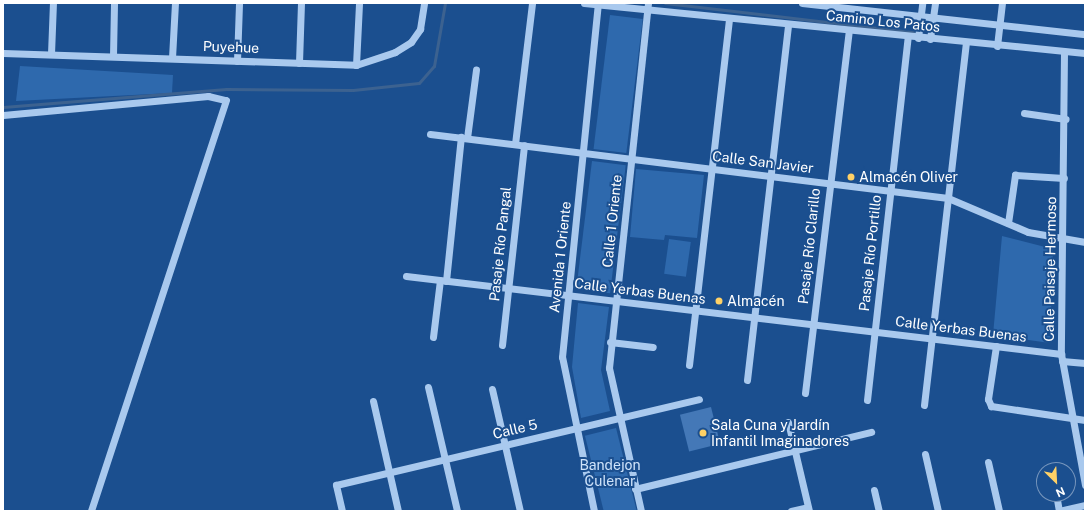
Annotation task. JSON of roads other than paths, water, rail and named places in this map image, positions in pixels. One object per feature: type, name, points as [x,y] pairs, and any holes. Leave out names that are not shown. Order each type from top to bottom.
[{"type":"street","points":[[51,54],[53,3]]},
{"type":"street","points":[[113,56],[114,3]]},
{"type":"street","points":[[172,58],[175,3]]},
{"type":"street","points":[[237,61],[239,3]]},
{"type":"street","points":[[299,63],[301,3]]},
{"type":"street","points":[[356,64],[359,3]]},
{"type":"street","name":"Puyehue","points":[[3,53],[356,64],[395,52],[410,42],[420,29],[424,3]]},
{"type":"street","points":[[515,144],[532,3]]},
{"type":"street","name":"Camino Los Patos","points":[[584,3],[648,6],[729,18],[930,40],[1085,53]]},
{"type":"street","name":"Camino Los Patos","points":[[802,3],[1000,26],[1085,34]]},
{"type":"street","points":[[918,38],[922,3]]},
{"type":"street","points":[[930,40],[935,3]]},
{"type":"street","points":[[998,46],[1002,3]]},
{"type":"street","name":"Avenida 1 Oriente","points":[[594,511],[574,428],[562,368],[598,4]]},
{"type":"street","name":"Calle 1 Oriente","points":[[641,511],[609,376],[610,342],[617,301],[648,6]]},
{"type":"street","points":[[689,365],[729,18]]},
{"type":"street","points":[[747,380],[788,24]]},
{"type":"street","name":"Pasaje Río Clarillo","points":[[805,393],[829,183],[849,31]]},
{"type":"street","name":"Pasaje Río Portillo","points":[[867,400],[908,37]]},
{"type":"street","points":[[924,405],[966,43]]},
{"type":"street","name":"Calle Paisaje Hermoso","points":[[1064,52],[1066,119],[1062,240],[1062,358],[1085,485]]},
{"type":"street","points":[[433,337],[476,70]]},
{"type":"street","points":[[3,115],[208,96],[226,100],[91,511]]},
{"type":"street","points":[[1024,113],[1066,119]]},
{"type":"street","name":"Calle San Javier","points":[[430,134],[948,198],[1008,223],[1062,240],[1085,242]]},
{"type":"street","name":"Pasaje Río Pangal","points":[[502,345],[524,145]]},
{"type":"street","points":[[1008,223],[1015,175],[1064,178]]},
{"type":"street","name":"Calle Yerbas Buenas","points":[[406,276],[996,346],[1062,358],[1085,364]]},
{"type":"street","points":[[610,342],[653,347]]},
{"type":"street","points":[[996,346],[988,399],[992,406],[1085,420]]},
{"type":"street","points":[[428,387],[457,511]]},
{"type":"street","points":[[492,389],[520,511]]},
{"type":"street","name":"Calle 5","points":[[342,511],[336,485],[699,399]]},
{"type":"street","points":[[373,401],[398,511]]},
{"type":"street","points":[[788,422],[809,509],[791,511]]},
{"type":"street","points":[[636,489],[871,432]]},
{"type":"street","points":[[925,454],[938,511]]},
{"type":"street","points":[[988,462],[999,511]]},
{"type":"street","points":[[874,490],[878,511]]},
{"type":"street","points":[[1059,511],[1085,505]]},
{"type":"waterway","points":[[3,107],[226,89],[353,90],[419,83],[434,66],[445,3]]},
{"type":"waterway","points":[[665,3],[913,32]]},
{"type":"place","name":"Almacén Oliver","points":[[851,177]]},
{"type":"place","name":"Almacén","points":[[719,301]]},
{"type":"place","name":"Sala Cuna y Jardín Infantil Imaginadores","points":[[703,433]]},
{"type":"park label","name":"Bandejon Culenar","points":[[610,474]]}]
